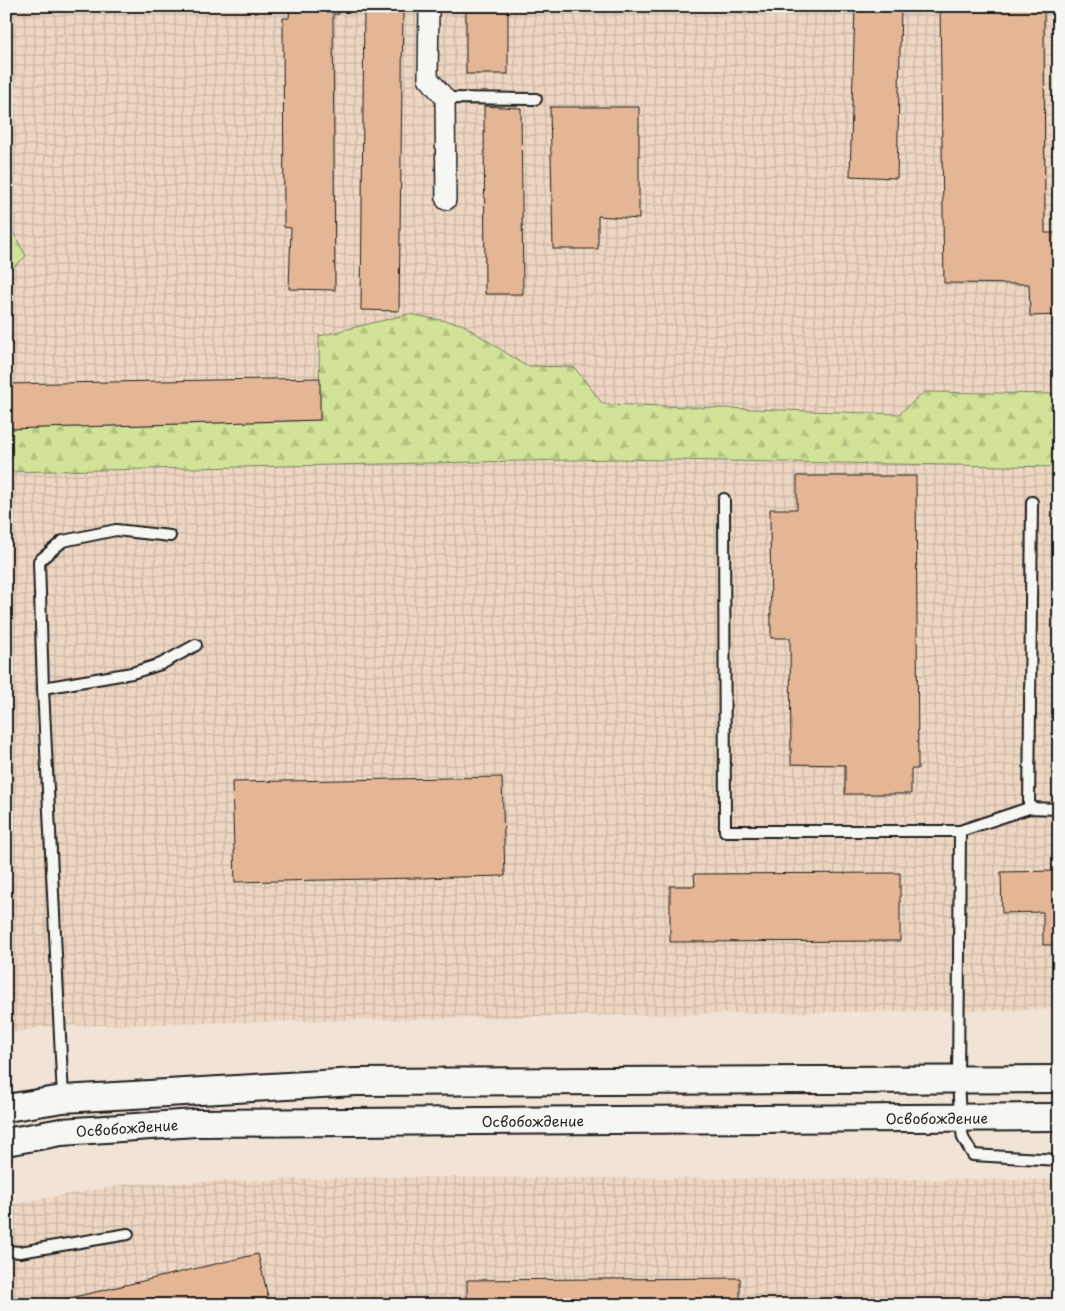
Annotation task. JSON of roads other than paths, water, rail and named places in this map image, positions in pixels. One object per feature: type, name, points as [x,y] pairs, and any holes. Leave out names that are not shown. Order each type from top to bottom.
[{"type":"street","points":[[429,6],[428,78],[445,98],[446,200]]},
{"type":"street","points":[[6,1108],[63,1099],[356,1082],[1059,1079]]},
{"type":"street","name":"Освобождение","points":[[6,1142],[61,1132],[196,1123],[1059,1117]]},
{"type":"lane","points":[[445,98],[536,99]]},
{"type":"lane","points":[[724,499],[725,831],[960,830],[1029,808],[1059,809]]},
{"type":"lane","points":[[1029,808],[1032,502]]},
{"type":"lane","points":[[63,1099],[38,561],[63,541],[116,530],[170,536]]},
{"type":"lane","points":[[43,688],[132,673],[161,664],[196,645]]},
{"type":"lane","points":[[960,830],[958,1079],[963,1138],[973,1155],[1059,1160]]},
{"type":"lane","points":[[6,1251],[20,1252],[128,1234]]}]
